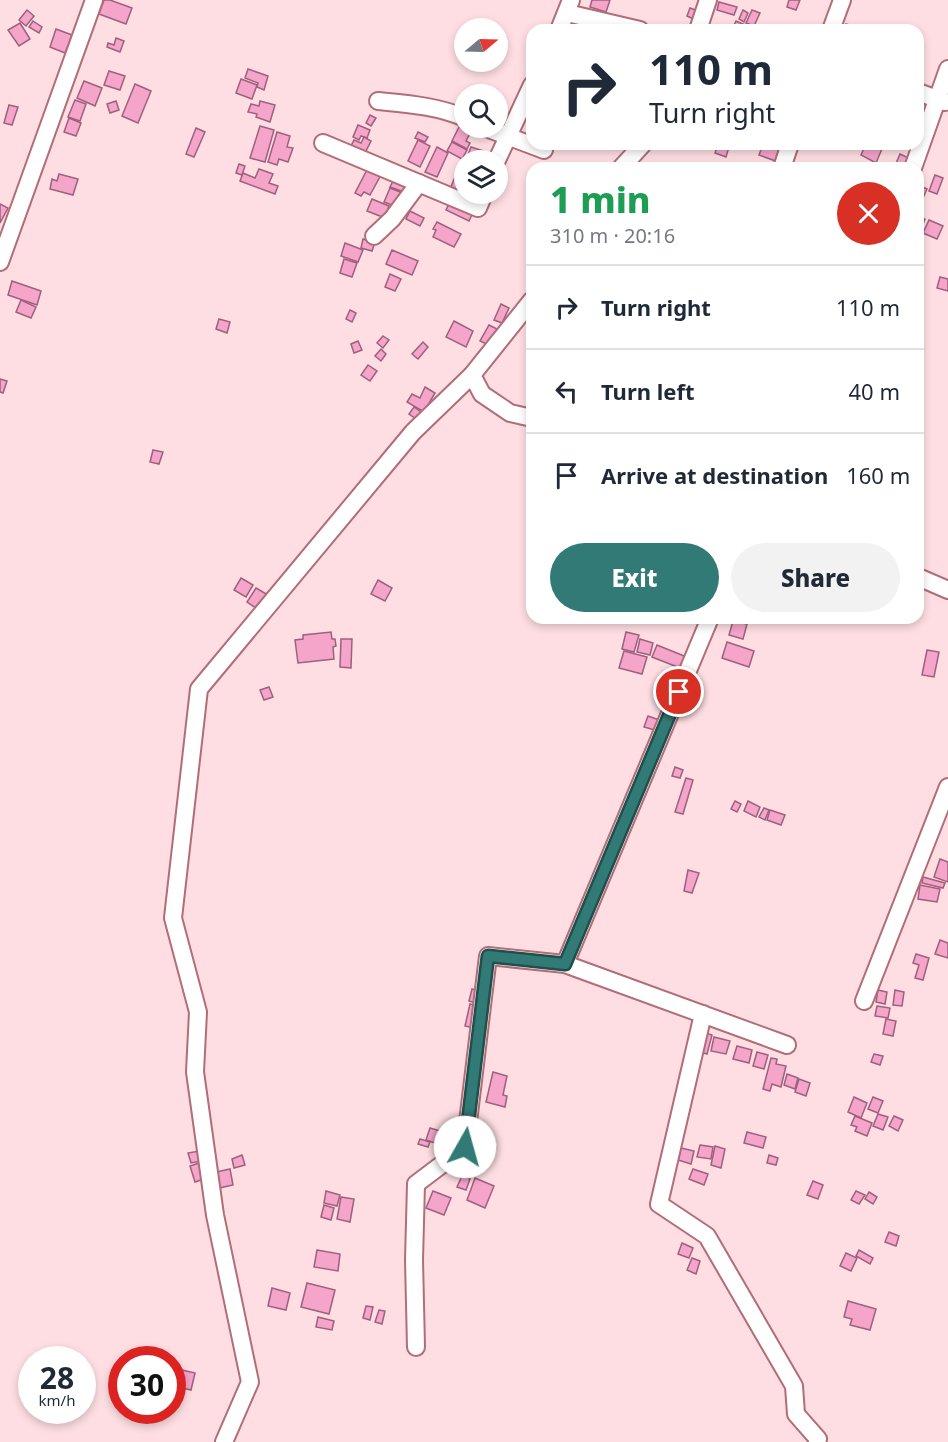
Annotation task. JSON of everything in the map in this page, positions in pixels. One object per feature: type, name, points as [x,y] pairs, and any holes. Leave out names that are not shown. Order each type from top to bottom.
[{"type":"street","points":[[0,262],[94,0]]},
{"type":"street","points":[[700,24],[708,0]]},
{"type":"street","points":[[833,24],[842,0]]},
{"type":"street","points":[[562,24],[569,7],[621,24]]},
{"type":"street","points":[[924,143],[943,101],[948,69]]},
{"type":"street","points":[[924,94],[943,101]]},
{"type":"street","points":[[508,135],[526,97]]},
{"type":"street","points":[[378,101],[420,105],[454,113]]},
{"type":"street","points":[[508,137],[526,144]]},
{"type":"street","points":[[323,143],[454,198]]},
{"type":"street","points":[[626,162],[638,150]]},
{"type":"street","points":[[374,236],[392,219],[419,183]]},
{"type":"street","points":[[224,1442],[250,1382],[215,1215],[195,1072],[198,1012],[173,918],[199,689],[413,432],[472,375],[526,308]]},
{"type":"street","points":[[472,375],[482,394],[510,413],[526,417]]},
{"type":"street","points":[[924,580],[948,590]]},
{"type":"street","points":[[565,964],[707,624]]},
{"type":"street","points":[[864,1001],[948,787]]},
{"type":"street","points":[[416,1347],[414,1260],[416,1184],[465,1147],[488,956],[565,964],[787,1045]]},
{"type":"street","points":[[703,1014],[659,1204],[707,1236],[794,1386],[796,1414],[818,1439],[817,1442]]},
{"type":"building","points":[[104,0],[132,8],[126,24],[99,14]]},
{"type":"building","points":[[592,0],[610,0],[606,12],[590,7]]},
{"type":"building","points":[[789,0],[800,0],[796,10],[787,7]]},
{"type":"building","points":[[719,2],[737,7],[734,15],[717,10]]},
{"type":"building","points":[[690,8],[701,12],[698,21],[687,16]]},
{"type":"building","points":[[27,10],[34,16],[26,26],[19,20]]},
{"type":"building","points":[[743,10],[748,13],[744,22],[739,19]]},
{"type":"building","points":[[752,10],[760,13],[755,24],[746,23]]},
{"type":"building","points":[[33,21],[42,27],[39,33],[29,27]]},
{"type":"building","points":[[20,23],[30,39],[19,46],[8,30]]},
{"type":"building","points":[[56,29],[72,35],[65,53],[50,47]]},
{"type":"building","points":[[116,38],[124,41],[120,52],[107,47],[108,43],[114,45]]},
{"type":"building","points":[[248,69],[268,76],[264,90],[257,87],[258,83],[245,78]]},
{"type":"building","points":[[109,71],[125,76],[120,90],[104,85]]},
{"type":"building","points":[[241,79],[257,85],[252,99],[236,93]]},
{"type":"building","points":[[84,81],[102,88],[95,106],[77,98]]},
{"type":"building","points":[[135,84],[151,91],[138,123],[122,116]]},
{"type":"building","points":[[75,100],[86,104],[80,121],[68,117]]},
{"type":"building","points":[[116,101],[119,110],[110,113],[107,104]]},
{"type":"building","points":[[260,101],[275,105],[270,122],[256,117],[257,114],[248,112],[251,104],[259,106]]},
{"type":"building","points":[[9,105],[18,107],[12,125],[4,123]]},
{"type":"building","points":[[370,115],[376,118],[371,126],[366,123]]},
{"type":"building","points":[[69,118],[81,123],[76,136],[64,132]]},
{"type":"building","points":[[358,125],[370,130],[367,138],[361,136],[359,140],[353,137]]},
{"type":"building","points":[[260,126],[274,130],[265,162],[250,158]]},
{"type":"building","points":[[196,128],[205,132],[194,157],[186,154]]},
{"type":"building","points":[[277,132],[290,136],[287,147],[293,148],[288,162],[279,159],[277,165],[268,162]]},
{"type":"building","points":[[418,132],[428,137],[425,142],[415,138]]},
{"type":"building","points":[[364,137],[371,141],[364,155],[350,148],[354,140],[361,143]]},
{"type":"building","points":[[454,137],[468,138],[466,141],[470,143],[467,149],[452,141]]},
{"type":"building","points":[[418,140],[430,146],[420,167],[408,161]]},
{"type":"building","points":[[452,142],[467,150],[454,150],[454,155],[447,151]]},
{"type":"building","points":[[437,147],[448,153],[437,177],[425,172]]},
{"type":"building","points":[[716,150],[728,150],[726,157],[715,153]]},
{"type":"building","points":[[761,150],[786,151],[781,162],[759,155]]},
{"type":"building","points":[[863,150],[881,150],[876,162],[861,155]]},
{"type":"building","points":[[900,154],[913,160],[912,162],[897,162]]},
{"type":"building","points":[[239,164],[245,166],[242,175],[236,173]]},
{"type":"building","points":[[369,166],[382,173],[370,195],[364,192],[361,196],[355,193]]},
{"type":"building","points":[[259,169],[273,174],[269,183],[278,186],[275,194],[240,181],[243,173],[255,178]]},
{"type":"building","points":[[59,174],[78,179],[73,195],[50,189],[52,179],[57,181]]},
{"type":"building","points":[[935,175],[943,178],[937,194],[929,191]]},
{"type":"building","points":[[394,179],[407,184],[404,192],[390,187]]},
{"type":"building","points":[[454,179],[454,191],[450,189]]},
{"type":"building","points":[[390,188],[405,194],[400,208],[384,202]]},
{"type":"building","points":[[452,198],[454,204],[466,204],[475,208],[469,221],[446,210]]},
{"type":"building","points":[[372,199],[389,206],[385,218],[367,211]]},
{"type":"building","points":[[0,204],[8,208],[0,223]]},
{"type":"building","points":[[410,211],[424,218],[420,226],[406,219]]},
{"type":"building","points":[[929,220],[943,226],[937,239],[924,233]]},
{"type":"building","points":[[437,222],[461,234],[454,247],[433,237],[436,230],[433,229]]},
{"type":"building","points":[[363,239],[375,242],[372,251],[361,248]]},
{"type":"building","points":[[345,243],[363,250],[358,262],[341,256]]},
{"type":"building","points":[[392,250],[418,261],[412,275],[386,264]]},
{"type":"building","points":[[344,259],[357,263],[352,277],[340,273]]},
{"type":"building","points":[[390,274],[401,279],[395,291],[385,287]]},
{"type":"building","points":[[940,277],[948,279],[948,291],[937,288]]},
{"type":"building","points":[[12,281],[41,291],[37,305],[8,295]]},
{"type":"building","points":[[21,300],[36,307],[31,318],[16,312]]},
{"type":"building","points":[[501,304],[509,308],[502,323],[494,320]]},
{"type":"building","points":[[350,310],[356,313],[352,322],[346,319]]},
{"type":"building","points":[[219,319],[230,322],[227,333],[216,329]]},
{"type":"building","points":[[454,321],[473,331],[466,347],[446,337]]},
{"type":"building","points":[[489,325],[501,331],[493,347],[480,341]]},
{"type":"building","points":[[383,336],[389,340],[383,348],[377,343]]},
{"type":"building","points":[[358,341],[362,350],[354,353],[351,344]]},
{"type":"building","points":[[423,342],[428,347],[418,359],[412,354]]},
{"type":"building","points":[[381,349],[386,354],[381,361],[375,356]]},
{"type":"building","points":[[368,365],[377,371],[370,381],[361,375]]},
{"type":"building","points":[[0,379],[7,381],[3,393],[0,392]]},
{"type":"building","points":[[425,387],[435,393],[424,412],[407,402],[412,394],[420,398]]},
{"type":"building","points":[[414,407],[424,414],[419,421],[409,414]]},
{"type":"building","points":[[153,450],[163,452],[159,464],[150,462]]},
{"type":"building","points":[[241,578],[253,585],[246,597],[234,590]]},
{"type":"building","points":[[378,580],[392,588],[385,601],[371,594]]},
{"type":"building","points":[[256,588],[268,595],[259,610],[247,602]]},
{"type":"building","points":[[732,624],[747,624],[743,639],[729,635]]},
{"type":"building","points":[[331,632],[336,646],[333,647],[334,659],[298,663],[295,640],[303,639],[303,635]]},
{"type":"building","points":[[626,632],[639,635],[634,652],[622,649]]},
{"type":"building","points":[[341,639],[352,639],[351,668],[340,667]]},
{"type":"building","points":[[640,639],[653,643],[650,655],[637,652]]},
{"type":"building","points":[[727,642],[754,651],[749,667],[722,658]]},
{"type":"building","points":[[657,645],[689,658],[685,670],[652,657]]},
{"type":"building","points":[[927,650],[939,652],[934,677],[922,675]]},
{"type":"building","points":[[624,651],[647,657],[642,674],[619,668]]},
{"type":"building","points":[[269,687],[273,697],[264,700],[260,690]]},
{"type":"building","points":[[648,716],[665,722],[662,732],[644,727]]},
{"type":"building","points":[[675,767],[683,770],[680,778],[672,776]]},
{"type":"building","points":[[686,778],[693,780],[683,814],[675,812]]},
{"type":"building","points":[[735,801],[741,804],[737,812],[731,809]]},
{"type":"building","points":[[748,801],[760,807],[756,817],[744,811]]},
{"type":"building","points":[[764,808],[769,810],[765,820],[759,817]]},
{"type":"building","points":[[770,810],[785,815],[781,825],[767,820]]},
{"type":"building","points":[[940,859],[948,862],[948,882],[934,877]]},
{"type":"building","points":[[688,870],[699,873],[692,893],[684,891]]},
{"type":"building","points":[[923,877],[945,883],[943,888],[922,883]]},
{"type":"building","points":[[920,885],[940,889],[937,902],[918,899]]},
{"type":"building","points":[[940,940],[948,943],[948,958],[935,954]]},
{"type":"building","points":[[916,954],[929,958],[923,980],[915,978],[919,965],[913,963]]},
{"type":"building","points":[[472,989],[479,991],[476,1003],[469,1001]]},
{"type":"building","points":[[878,990],[887,992],[885,1004],[876,1002]]},
{"type":"building","points":[[895,990],[904,992],[902,1006],[893,1005]]},
{"type":"building","points":[[470,1004],[488,1008],[483,1030],[465,1026]]},
{"type":"building","points":[[877,1006],[890,1008],[888,1018],[875,1016]]},
{"type":"building","points":[[886,1019],[896,1021],[893,1036],[883,1034]]},
{"type":"building","points":[[702,1032],[712,1035],[707,1054],[697,1051]]},
{"type":"building","points":[[714,1037],[730,1041],[726,1054],[711,1051]]},
{"type":"building","points":[[737,1046],[752,1050],[749,1063],[733,1059]]},
{"type":"building","points":[[757,1052],[768,1055],[764,1069],[753,1066]]},
{"type":"building","points":[[874,1054],[883,1056],[880,1065],[871,1062]]},
{"type":"building","points":[[771,1058],[777,1059],[776,1064],[786,1066],[781,1087],[772,1084],[770,1091],[763,1089]]},
{"type":"building","points":[[493,1072],[507,1076],[503,1095],[507,1096],[505,1107],[486,1102]]},
{"type":"building","points":[[787,1074],[798,1078],[795,1089],[784,1085]]},
{"type":"building","points":[[799,1079],[810,1083],[806,1096],[795,1092]]},
{"type":"building","points":[[854,1097],[867,1103],[861,1118],[848,1112]]},
{"type":"building","points":[[873,1097],[883,1101],[878,1113],[868,1109]]},
{"type":"building","points":[[878,1114],[888,1117],[883,1130],[873,1126]]},
{"type":"building","points":[[855,1116],[872,1123],[867,1136],[855,1131],[857,1127],[851,1125]]},
{"type":"building","points":[[894,1116],[903,1120],[898,1131],[889,1126]]},
{"type":"building","points":[[430,1128],[454,1135],[450,1148],[426,1140]]},
{"type":"building","points":[[747,1132],[766,1137],[763,1148],[744,1143]]},
{"type":"building","points":[[420,1139],[430,1142],[428,1147],[418,1144]]},
{"type":"building","points":[[700,1145],[713,1147],[711,1159],[697,1157]]},
{"type":"building","points":[[715,1146],[725,1149],[721,1168],[711,1165]]},
{"type":"building","points":[[681,1148],[694,1151],[691,1164],[678,1160]]},
{"type":"building","points":[[199,1151],[201,1161],[191,1163],[188,1153]]},
{"type":"building","points":[[242,1155],[245,1165],[234,1168],[232,1159]]},
{"type":"building","points":[[769,1155],[778,1158],[776,1165],[767,1163]]},
{"type":"building","points":[[202,1162],[207,1178],[195,1182],[190,1166]]},
{"type":"building","points":[[230,1169],[233,1185],[219,1188],[216,1172]]},
{"type":"building","points":[[693,1169],[708,1174],[704,1185],[689,1179]]},
{"type":"building","points":[[462,1176],[470,1179],[466,1190],[457,1187]]},
{"type":"building","points":[[475,1178],[494,1186],[485,1208],[467,1200]]},
{"type":"building","points":[[813,1181],[823,1185],[818,1199],[807,1195]]},
{"type":"building","points":[[326,1191],[340,1195],[337,1206],[324,1203]]},
{"type":"building","points":[[433,1191],[451,1198],[444,1215],[426,1208]]},
{"type":"building","points":[[856,1191],[865,1195],[859,1204],[851,1200]]},
{"type":"building","points":[[869,1192],[877,1197],[873,1204],[865,1199]]},
{"type":"building","points":[[341,1197],[354,1199],[350,1222],[337,1219]]},
{"type":"building","points":[[324,1205],[334,1208],[331,1220],[321,1217]]},
{"type":"building","points":[[889,1232],[899,1236],[896,1246],[885,1242]]},
{"type":"building","points":[[682,1243],[693,1248],[689,1258],[678,1254]]},
{"type":"building","points":[[317,1250],[340,1254],[338,1271],[314,1267]]},
{"type":"building","points":[[859,1250],[873,1258],[870,1264],[856,1256]]},
{"type":"building","points":[[846,1253],[857,1258],[851,1271],[840,1266]]},
{"type":"building","points":[[692,1258],[700,1261],[696,1274],[687,1270]]},
{"type":"building","points":[[307,1283],[335,1290],[329,1314],[301,1307]]},
{"type":"building","points":[[272,1288],[290,1293],[286,1310],[268,1306]]},
{"type":"building","points":[[848,1301],[876,1309],[870,1330],[850,1325],[852,1319],[844,1317]]},
{"type":"building","points":[[366,1306],[373,1307],[370,1320],[363,1318]]},
{"type":"building","points":[[379,1310],[385,1311],[382,1324],[375,1322]]},
{"type":"building","points":[[318,1317],[334,1321],[332,1330],[316,1327]]},
{"type":"building","points":[[186,1371],[195,1373],[191,1390],[186,1389]]},
{"type":"route","points":[[465,1147],[488,956],[565,964],[679,692]]}]
